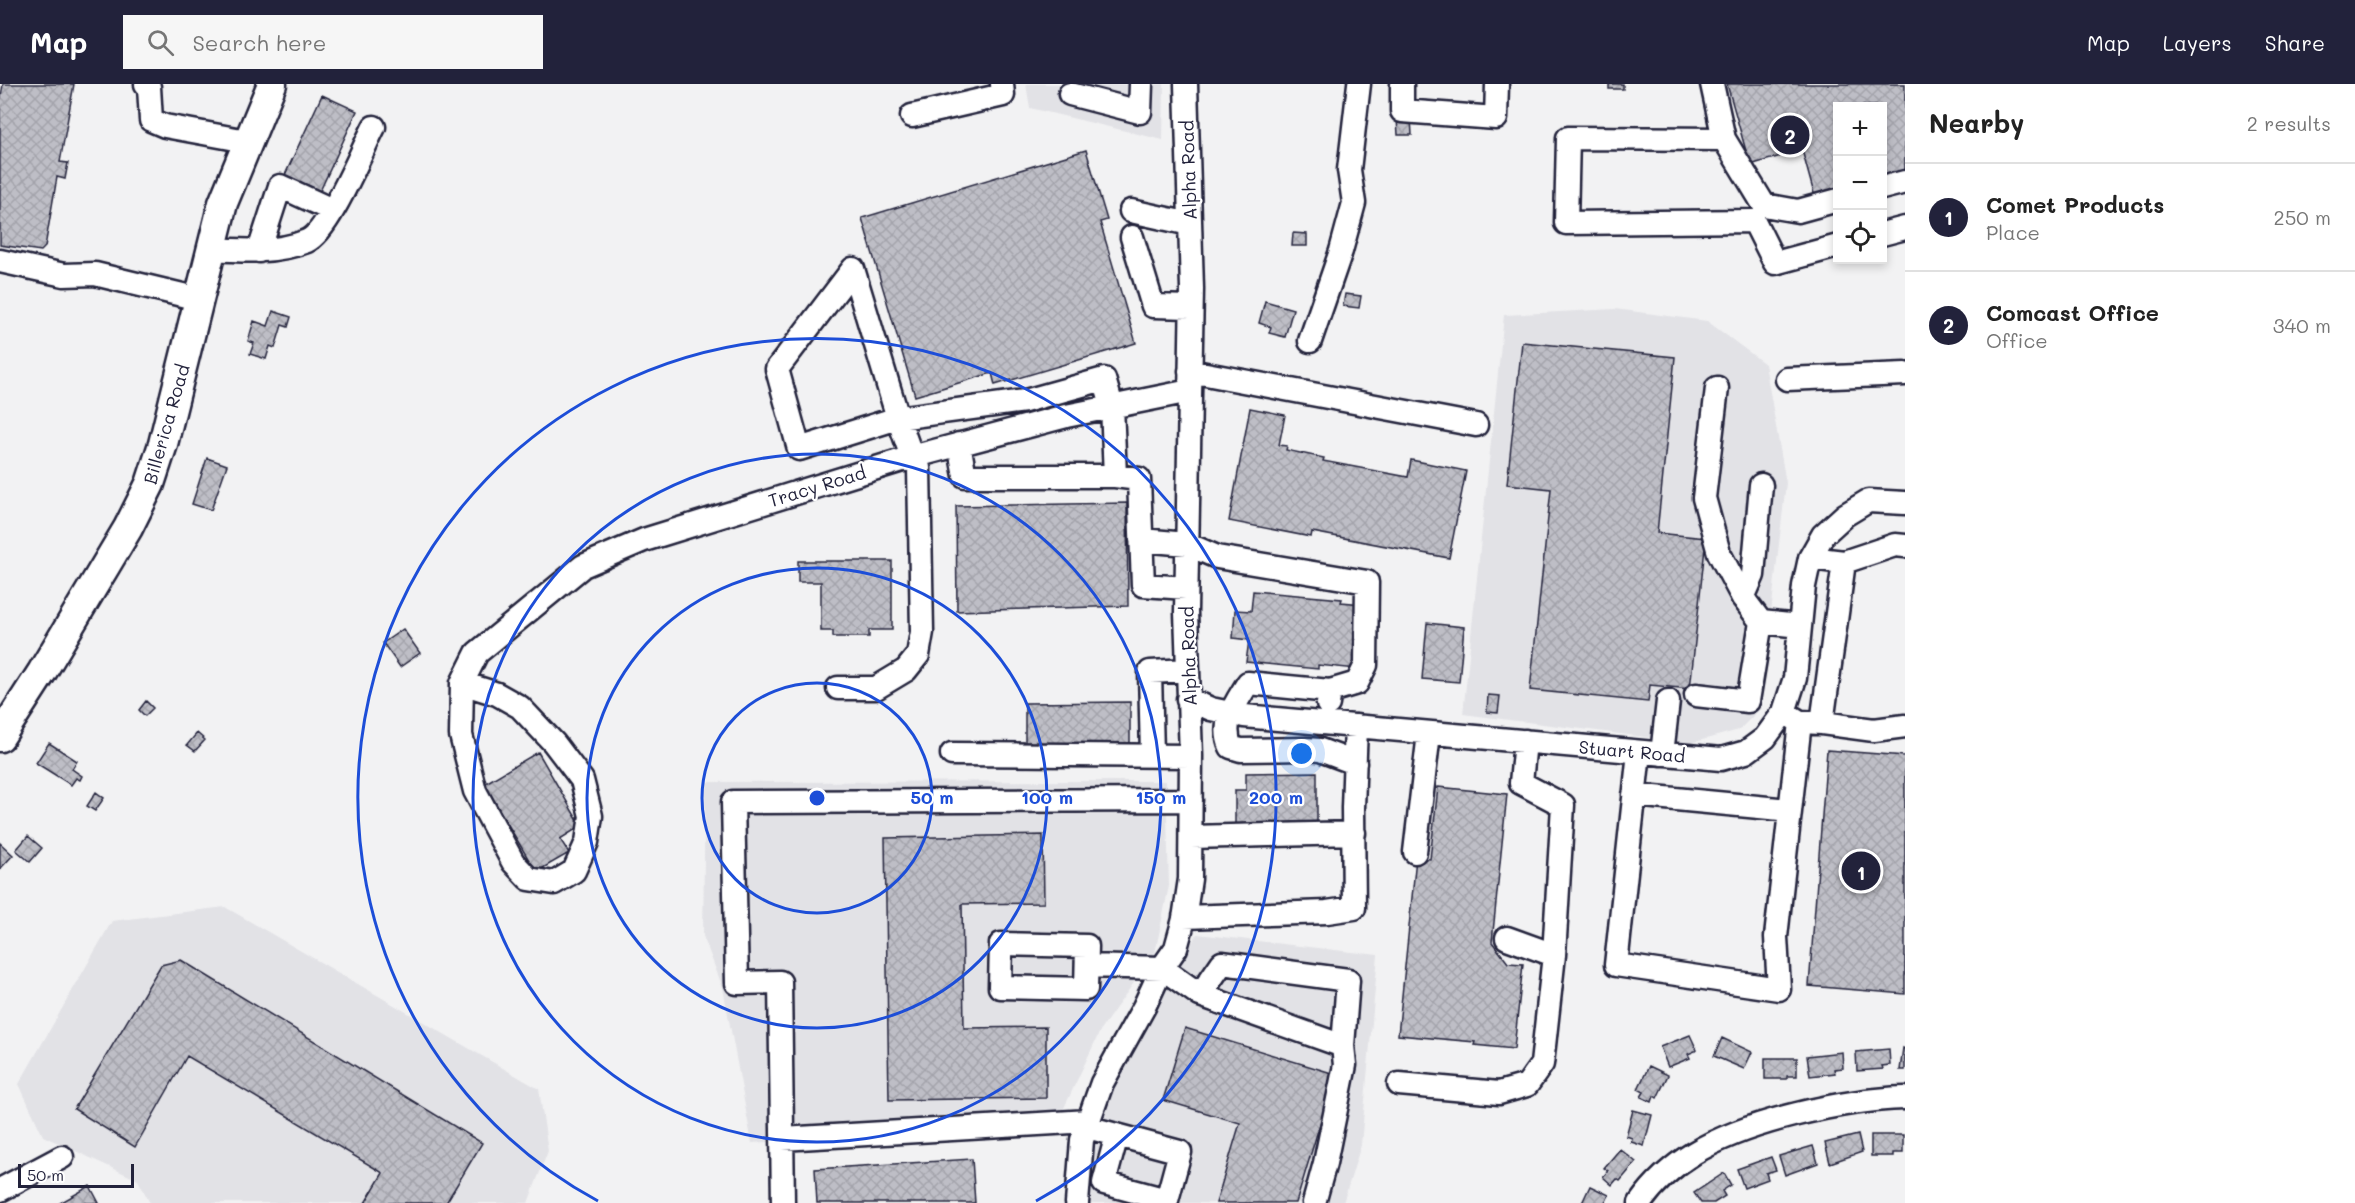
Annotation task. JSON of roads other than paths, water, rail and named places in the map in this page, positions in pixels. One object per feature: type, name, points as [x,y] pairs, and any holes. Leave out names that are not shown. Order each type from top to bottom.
[{"type":"main road","name":"Billerica Road","points":[[3,721],[128,528],[150,484],[163,444],[223,203],[272,84]]},
{"type":"street","points":[[146,84],[149,87],[151,120],[165,126],[247,141]]},
{"type":"street","points":[[912,117],[1004,95],[1002,84]]},
{"type":"street","points":[[1070,94],[1140,112],[1141,84]]},
{"type":"street","name":"Alpha Road","points":[[1077,1203],[1082,1140],[1102,1083],[1144,1007],[1162,968],[1176,948],[1190,879],[1191,756],[1186,588],[1191,307],[1186,84]]},
{"type":"street","points":[[1310,341],[1341,251],[1354,203],[1349,170],[1359,84]]},
{"type":"street","points":[[1402,84],[1402,111],[1496,118],[1497,84]]},
{"type":"street","points":[[1712,84],[1724,139],[1764,205],[1798,211],[1833,201]]},
{"type":"street","points":[[212,249],[260,251],[309,240],[324,225],[374,127]]},
{"type":"street","points":[[1724,139],[1568,138],[1566,223],[1754,221],[1775,263],[1833,247]]},
{"type":"street","points":[[1887,187],[1905,182]]},
{"type":"street","points":[[260,251],[280,186],[332,210]]},
{"type":"street","points":[[1131,211],[1190,224]]},
{"type":"street","points":[[1887,233],[1905,228]]},
{"type":"street","points":[[1132,237],[1153,306],[1191,307]]},
{"type":"street","points":[[0,261],[64,275],[95,274],[199,299]]},
{"type":"street","points":[[838,688],[876,688],[906,670],[918,655],[922,632],[919,468],[912,457],[898,418],[853,269],[777,369],[799,449],[898,418],[1025,401],[1104,379],[1112,406],[1115,476]]},
{"type":"street","points":[[1787,379],[1905,374]]},
{"type":"street","points":[[1190,381],[1476,426]]},
{"type":"street","name":"Tracy Road","points":[[462,683],[477,653],[583,566],[644,540],[912,457],[1112,406],[1190,381]]},
{"type":"street","points":[[1696,695],[1748,701],[1761,622],[1743,598],[1719,553],[1704,498],[1717,388]]},
{"type":"street","points":[[1025,401],[1031,425]]},
{"type":"street","points":[[959,444],[965,476],[1115,476],[1139,479],[1143,585],[1186,588]]},
{"type":"street","points":[[1743,598],[1753,575],[1761,485]]},
{"type":"street","name":"Stuart Road","points":[[1188,699],[1211,709],[1244,716],[1721,759],[1746,752],[1765,738],[1802,719],[1795,678],[1804,586],[1810,558],[1823,535],[1845,515],[1868,501],[1903,497]]},
{"type":"street","points":[[1142,540],[1187,544],[1217,557],[1367,582],[1366,665],[1357,683],[1330,691],[1248,683],[1230,713],[1227,738],[1231,747],[1241,750],[1305,748],[1320,750],[1355,763]]},
{"type":"street","points":[[1810,558],[1844,562],[1895,545],[1905,546]]},
{"type":"street","points":[[1638,752],[1616,965],[1779,989],[1776,936],[1802,719],[1844,562]]},
{"type":"street","points":[[1761,622],[1800,626]]},
{"type":"street","points":[[1152,755],[1150,672],[1188,670]]},
{"type":"street","points":[[462,683],[497,694],[520,707],[554,743],[582,780],[591,816],[586,842],[574,871],[554,883],[529,879],[513,862],[475,791],[461,735],[462,683]]},
{"type":"street","points":[[1326,723],[1330,691]]},
{"type":"street","points":[[1662,754],[1668,701]]},
{"type":"street","points":[[1802,719],[1874,730],[1905,726]]},
{"type":"street","points":[[1184,917],[1334,912],[1354,908],[1356,726]]},
{"type":"street","points":[[1415,852],[1429,733]]},
{"type":"street","points":[[1399,1084],[1499,1093],[1527,1085],[1542,1064],[1554,955],[1563,805],[1521,783],[1525,741]]},
{"type":"street","points":[[952,753],[1191,756]]},
{"type":"street","points":[[1634,795],[1790,810]]},
{"type":"street","points":[[783,1203],[780,982],[737,983],[734,802],[1191,800]]},
{"type":"street","points":[[1191,837],[1354,833]]},
{"type":"street","points":[[1507,938],[1554,955]]},
{"type":"street","points":[[1200,995],[1222,963],[1348,980],[1343,1046],[1346,1065],[1314,1203]]},
{"type":"street","points":[[1087,966],[1162,968],[1200,995],[1343,1046]]},
{"type":"street","points":[[1640,1203],[1671,1170],[1692,1154],[1723,1139],[1816,1110],[1849,1103],[1905,1098]]},
{"type":"street","points":[[782,1139],[1088,1124],[1117,1135]]},
{"type":"street","points":[[0,1190],[62,1157]]},
{"type":"place","name":"Comcast Office","points":[[1790,135]]},
{"type":"place","name":"Comet Products","points":[[1861,871]]}]
